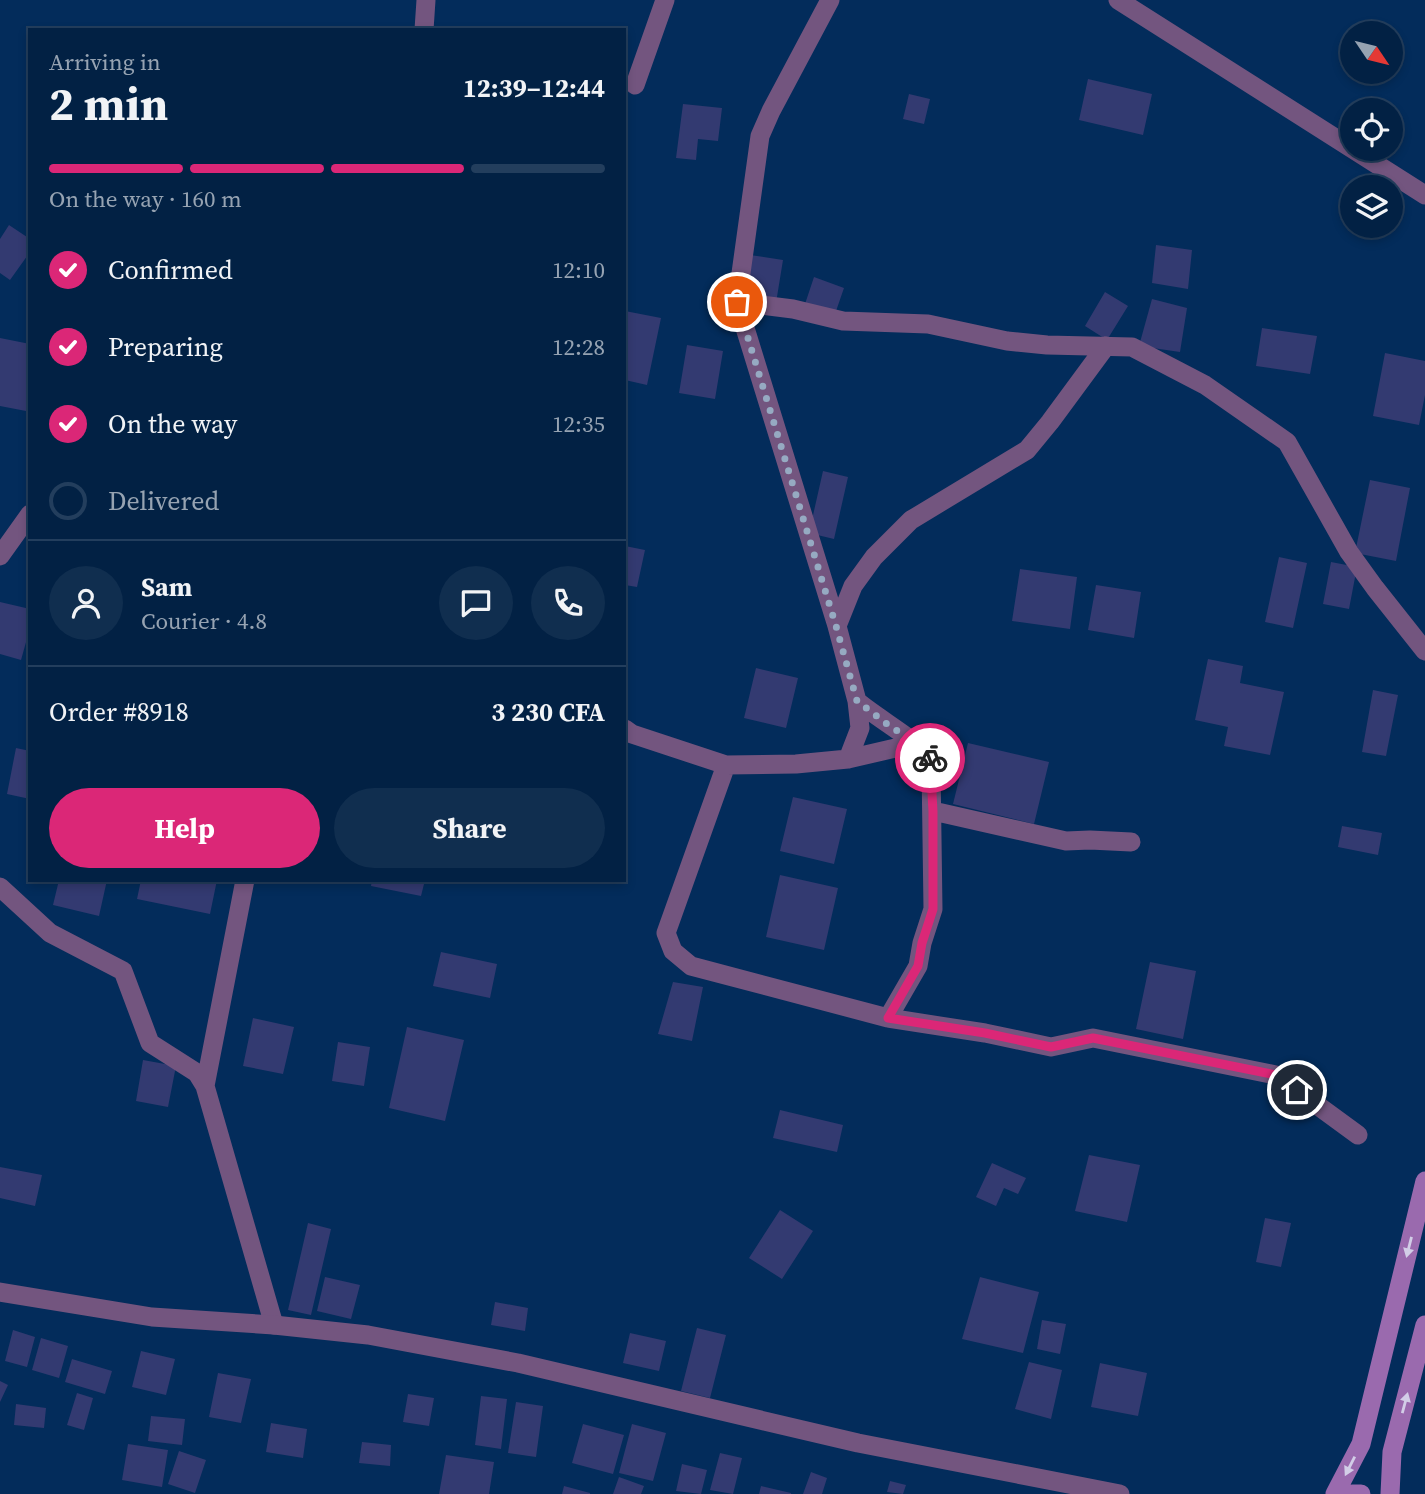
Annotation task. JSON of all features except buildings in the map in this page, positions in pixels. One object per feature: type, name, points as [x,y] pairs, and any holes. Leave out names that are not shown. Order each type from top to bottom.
[{"type":"main road","points":[[1335,1494],[1361,1444],[1425,1181]]},
{"type":"main road","points":[[1390,1494],[1392,1452],[1425,1325]]},
{"type":"main road","points":[[1352,1494],[1361,1494]]},
{"type":"street","points":[[424,28],[426,0]]},
{"type":"street","points":[[635,85],[665,0]]},
{"type":"street","points":[[830,0],[760,135],[737,302],[857,701],[860,728],[848,759]]},
{"type":"street","points":[[1118,0],[1425,195]]},
{"type":"street","points":[[737,302],[793,309],[843,321],[928,324],[1007,341],[1132,347],[1205,384],[1287,442],[1349,552],[1425,651]]},
{"type":"street","points":[[836,626],[853,586],[874,556],[911,520],[1027,450],[1106,346]]},
{"type":"street","points":[[0,556],[28,517]]},
{"type":"street","points":[[857,701],[930,755],[933,909],[918,966],[888,1018]]},
{"type":"street","points":[[626,730],[726,765],[796,764],[848,759],[917,743]]},
{"type":"street","points":[[726,765],[666,933],[673,951],[691,966],[888,1018],[985,1033],[1051,1047],[1093,1038],[1276,1075],[1358,1135]]},
{"type":"street","points":[[933,811],[1066,841],[1131,842]]},
{"type":"street","points":[[205,1086],[245,882]]},
{"type":"street","points":[[0,887],[50,933],[123,971],[150,1043],[197,1073],[205,1086],[274,1325]]},
{"type":"street","points":[[0,1292],[152,1317],[274,1325],[368,1335],[518,1363],[858,1443],[1120,1494]]},
{"type":"way so far","points":[[737,302],[857,701],[917,743],[930,758]]},
{"type":"route","points":[[930,758],[933,909],[918,966],[888,1018],[985,1033],[1051,1047],[1093,1038],[1276,1075],[1297,1090]]}]
